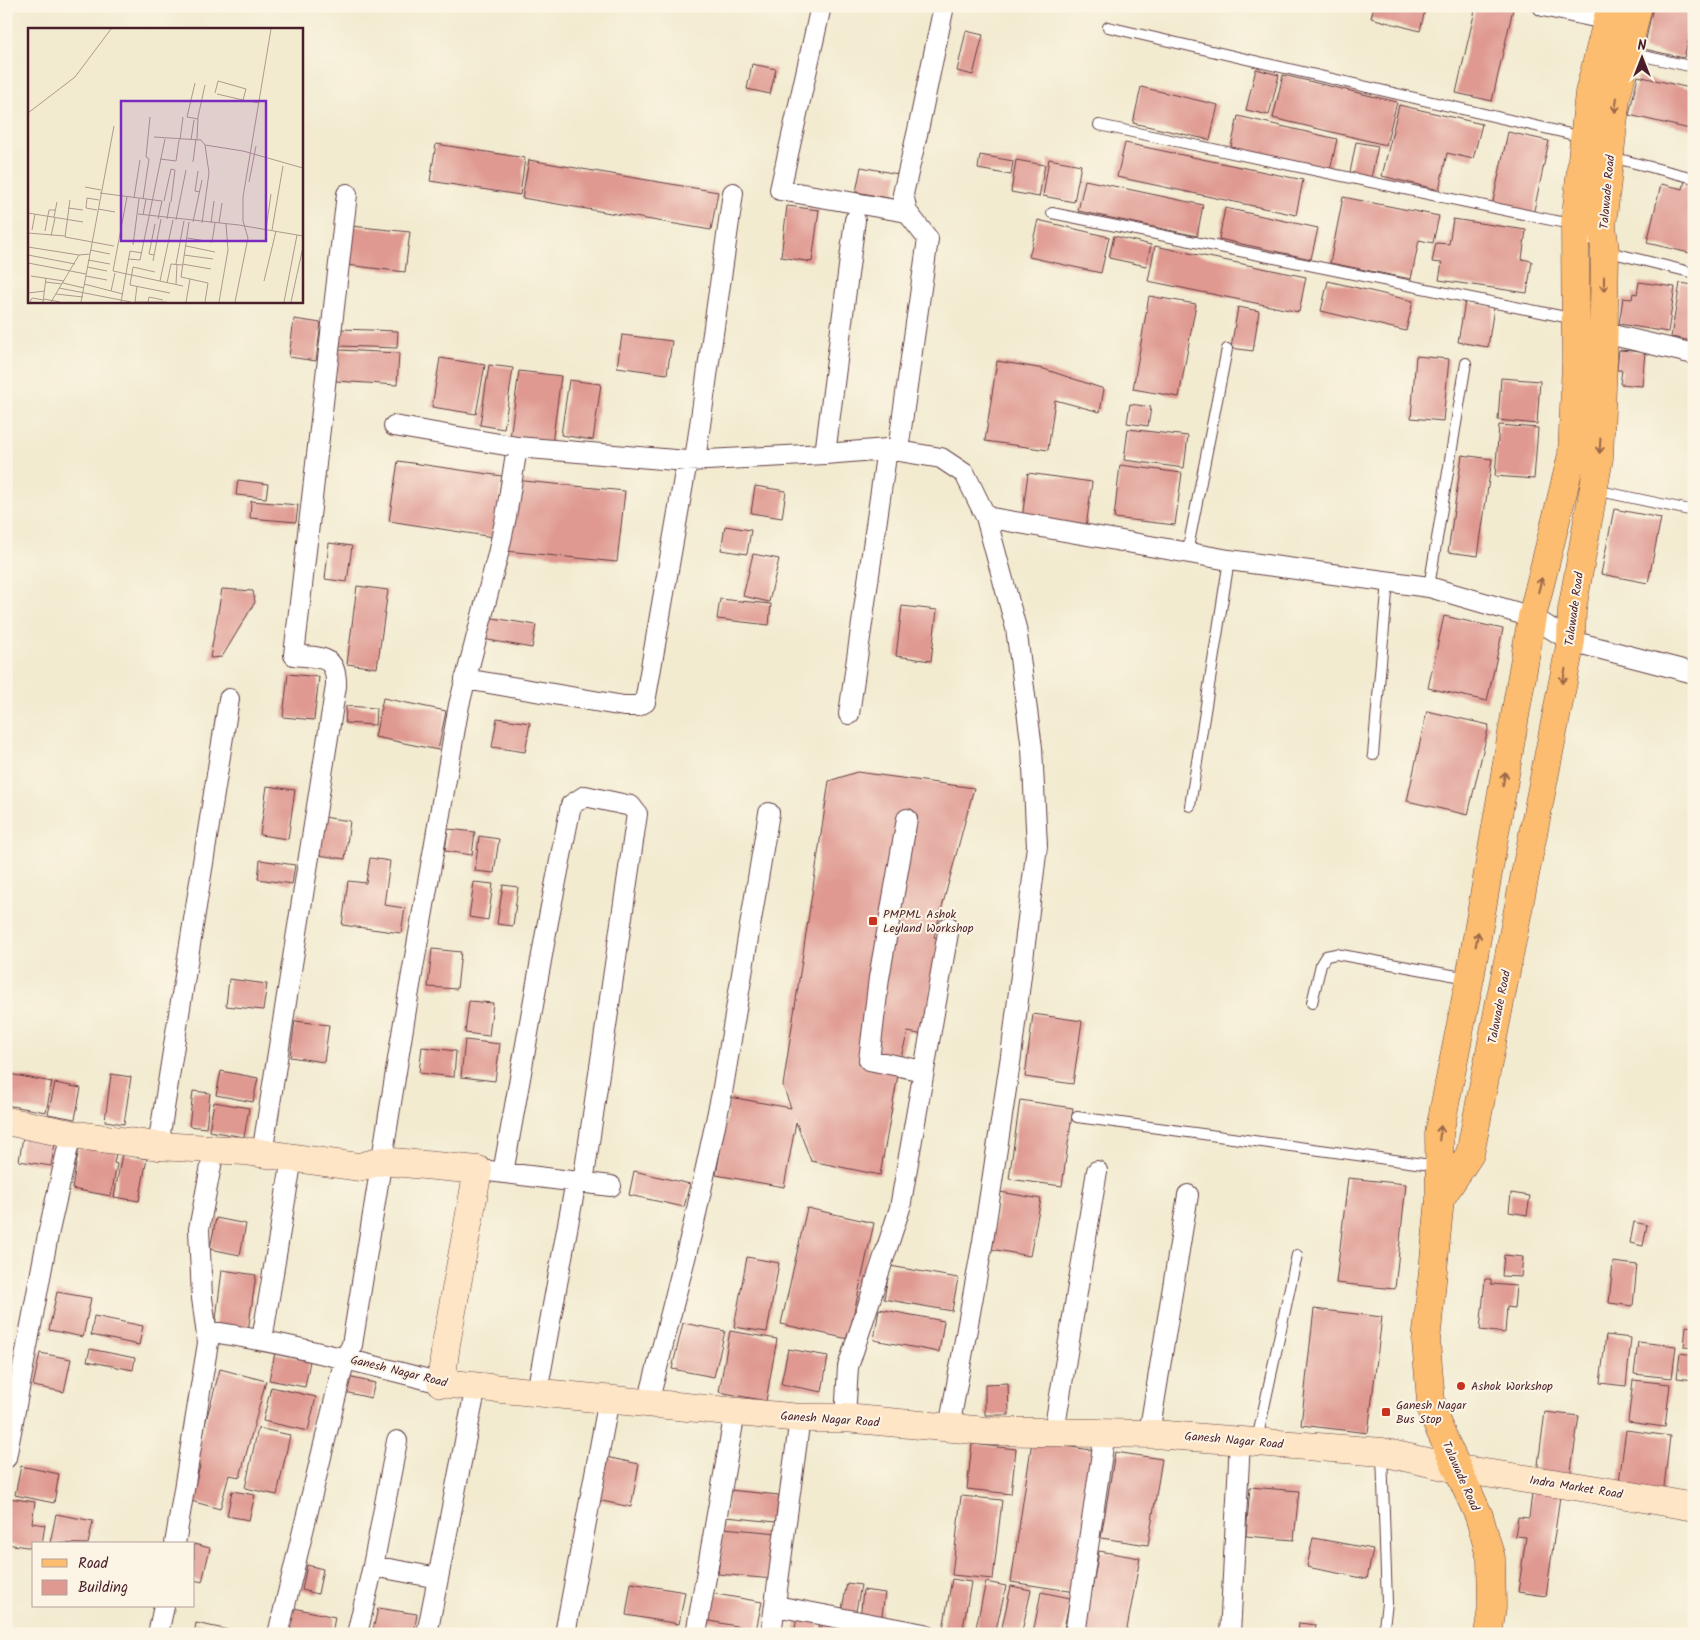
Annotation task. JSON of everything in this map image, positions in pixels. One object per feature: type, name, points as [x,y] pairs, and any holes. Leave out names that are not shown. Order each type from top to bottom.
[{"type":"main road","name":"Talawade Road","points":[[1488,1634],[1492,1608],[1491,1558],[1479,1516],[1432,1413],[1426,1342],[1440,1199],[1439,1134],[1470,978],[1532,617],[1572,455],[1576,362],[1575,225],[1589,93],[1609,13]]},
{"type":"main road","name":"Talawade Road","points":[[1440,1199],[1470,1154],[1571,641],[1572,610],[1599,458],[1604,333],[1604,251],[1602,226],[1616,98],[1636,16]]},
{"type":"street","points":[[821,6],[780,190],[907,212]]},
{"type":"street","points":[[849,714],[928,239],[907,212],[903,194],[944,6]]},
{"type":"street","points":[[1543,6],[1636,16]]},
{"type":"street","points":[[465,679],[624,706],[638,706],[645,702],[691,461],[733,193]]},
{"type":"street","points":[[262,1154],[336,686],[336,673],[333,664],[324,658],[294,655],[347,194]]},
{"type":"street","points":[[825,454],[855,220]]},
{"type":"street","points":[[1604,333],[1694,354]]},
{"type":"street","points":[[394,426],[517,447],[691,461],[893,449],[942,458],[965,474],[986,517],[1016,628],[1032,748],[1037,846],[1010,1066],[983,1241],[949,1428]]},
{"type":"street","points":[[278,1634],[344,1358],[352,1345],[408,997],[454,730],[465,679],[498,554],[517,447]]},
{"type":"street","points":[[986,517],[1229,560],[1429,587],[1532,617],[1571,641],[1694,673]]},
{"type":"street","points":[[158,1146],[229,699]]},
{"type":"street","points":[[441,1383],[446,1344],[490,1171],[547,926],[572,805],[585,796],[631,806],[637,814],[579,1182],[537,1392]]},
{"type":"street","points":[[648,1403],[694,1223],[722,1093],[769,812]]},
{"type":"street","points":[[907,819],[880,978],[869,1060],[924,1071]]},
{"type":"street","points":[[845,1418],[848,1367],[900,1208],[949,926]]},
{"type":"street","points":[[6,1121],[71,1134],[158,1146],[262,1154],[359,1167],[382,1161],[490,1171],[611,1186]]},
{"type":"street","points":[[6,1458],[48,1235],[71,1134]]},
{"type":"street","points":[[175,1542],[208,1343],[202,1298],[199,1229],[214,1150]]},
{"type":"street","points":[[262,1340],[292,1158]]},
{"type":"street","points":[[1054,1432],[1097,1171]]},
{"type":"street","points":[[1149,1434],[1188,1195]]},
{"type":"street","name":"Ganesh Nagar Road","points":[[206,1331],[262,1340],[344,1358],[441,1383],[800,1418],[845,1418],[949,1428],[1149,1434],[1382,1452],[1458,1468]]},
{"type":"street","points":[[427,1634],[476,1386]]},
{"type":"street","points":[[564,1634],[609,1399]]},
{"type":"street","points":[[696,1634],[735,1412]]},
{"type":"street","points":[[771,1634],[800,1418]]},
{"type":"street","points":[[1075,1634],[1105,1433]]},
{"type":"street","points":[[357,1634],[373,1566],[397,1441]]},
{"type":"street","points":[[1230,1634],[1248,1441]]},
{"type":"street","name":"Indra Market Road","points":[[1458,1468],[1694,1507]]},
{"type":"street","points":[[373,1566],[438,1578]]},
{"type":"street","points":[[776,1606],[924,1634]]},
{"type":"street","points":[[158,1634],[164,1608]]},
{"type":"lane","points":[[1108,27],[1584,138]]},
{"type":"lane","points":[[1627,53],[1694,67]]},
{"type":"lane","points":[[1099,125],[1575,225],[1604,251],[1694,273]]},
{"type":"lane","points":[[1610,157],[1694,178]]},
{"type":"lane","points":[[1052,213],[1576,319]]},
{"type":"lane","points":[[1187,553],[1227,349]]},
{"type":"lane","points":[[1429,587],[1466,364]]},
{"type":"lane","points":[[1594,489],[1694,511]]},
{"type":"lane","points":[[1190,806],[1229,560]]},
{"type":"lane","points":[[1373,755],[1388,581]]},
{"type":"lane","points":[[1312,1003],[1321,964],[1326,956],[1336,954],[1470,978]]},
{"type":"lane","points":[[1077,1118],[1439,1166]]},
{"type":"lane","points":[[1248,1441],[1297,1255]]},
{"type":"lane","points":[[1382,1452],[1387,1603],[1383,1634]]},
{"type":"building","points":[[1374,6],[1426,6],[1420,31],[1371,18]]},
{"type":"building","points":[[1476,6],[1502,6],[1513,9],[1492,101],[1456,93]]},
{"type":"building","points":[[1653,6],[1694,6],[1694,17],[1684,58],[1644,49]]},
{"type":"building","points":[[966,31],[983,35],[973,75],[957,71]]},
{"type":"building","points":[[752,64],[776,69],[770,94],[747,89]]},
{"type":"building","points":[[1256,69],[1279,75],[1269,115],[1246,110]]},
{"type":"building","points":[[1283,75],[1397,102],[1386,145],[1273,118]]},
{"type":"building","points":[[1638,76],[1694,89],[1694,130],[1629,115]]},
{"type":"building","points":[[1141,87],[1218,105],[1210,140],[1133,123]]},
{"type":"building","points":[[1399,105],[1482,124],[1473,159],[1447,153],[1439,190],[1382,176]]},
{"type":"building","points":[[1238,116],[1337,139],[1330,171],[1231,147]]},
{"type":"building","points":[[1508,132],[1549,141],[1533,215],[1492,206]]},
{"type":"building","points":[[1356,142],[1378,146],[1371,178],[1350,173]]},
{"type":"building","points":[[1125,143],[1303,180],[1296,215],[1117,177]]},
{"type":"building","points":[[436,144],[525,158],[520,195],[430,181]]},
{"type":"building","points":[[980,155],[1013,161],[1011,175],[978,169]]},
{"type":"building","points":[[1049,159],[1081,165],[1074,202],[1043,196]]},
{"type":"building","points":[[529,160],[718,192],[711,230],[522,198]]},
{"type":"building","points":[[1016,160],[1045,165],[1039,197],[1011,192]]},
{"type":"building","points":[[861,167],[898,174],[893,199],[856,192]]},
{"type":"building","points":[[1085,180],[1203,205],[1197,236],[1078,211]]},
{"type":"building","points":[[1685,180],[1694,183],[1694,254],[1647,243],[1661,184],[1683,189]]},
{"type":"building","points":[[1343,197],[1439,216],[1433,243],[1419,240],[1411,279],[1330,263]]},
{"type":"building","points":[[787,206],[819,210],[812,262],[781,257]]},
{"type":"building","points":[[1225,208],[1318,228],[1311,259],[1219,239]]},
{"type":"building","points":[[1453,219],[1526,230],[1522,259],[1532,261],[1527,293],[1439,280],[1442,263],[1432,262],[1436,243],[1449,244]]},
{"type":"building","points":[[1038,220],[1109,237],[1101,273],[1029,257]]},
{"type":"building","points":[[351,226],[410,232],[405,272],[347,265]]},
{"type":"building","points":[[1114,236],[1151,245],[1146,266],[1109,258]]},
{"type":"building","points":[[1155,246],[1306,277],[1299,312],[1148,281]]},
{"type":"building","points":[[1328,281],[1413,301],[1406,331],[1321,311]]},
{"type":"building","points":[[1639,282],[1675,287],[1668,332],[1619,324],[1623,298],[1632,299],[1633,293],[1637,294]]},
{"type":"building","points":[[1680,283],[1694,285],[1692,341],[1671,337]]},
{"type":"building","points":[[1149,296],[1196,304],[1179,397],[1133,389]]},
{"type":"building","points":[[1465,302],[1494,307],[1488,347],[1458,342]]},
{"type":"building","points":[[1238,307],[1259,311],[1253,351],[1231,348]]},
{"type":"building","points":[[294,319],[321,323],[316,361],[289,357]]},
{"type":"building","points":[[341,329],[398,331],[397,348],[340,346]]},
{"type":"building","points":[[622,335],[672,341],[667,374],[617,367]]},
{"type":"building","points":[[338,350],[399,353],[397,385],[336,381]]},
{"type":"building","points":[[1619,350],[1645,352],[1642,386],[1620,384],[1622,370],[1617,370]]},
{"type":"building","points":[[1416,356],[1449,359],[1443,421],[1411,418]]},
{"type":"building","points":[[440,358],[485,365],[476,414],[432,407]]},
{"type":"building","points":[[997,361],[1044,369],[1104,389],[1100,412],[1055,400],[1048,450],[985,441]]},
{"type":"building","points":[[489,365],[513,368],[504,429],[480,425]]},
{"type":"building","points":[[519,371],[561,376],[552,444],[510,438]]},
{"type":"building","points":[[1501,378],[1540,381],[1537,424],[1498,420]]},
{"type":"building","points":[[569,380],[601,384],[593,440],[561,435]]},
{"type":"building","points":[[1130,404],[1151,407],[1148,426],[1127,423]]},
{"type":"building","points":[[1499,425],[1538,428],[1534,479],[1495,476]]},
{"type":"building","points":[[1128,429],[1188,436],[1184,468],[1124,460]]},
{"type":"building","points":[[1462,455],[1492,459],[1478,556],[1448,552]]},
{"type":"building","points":[[398,461],[502,476],[493,537],[389,521]]},
{"type":"building","points":[[1120,465],[1182,473],[1175,525],[1114,518]]},
{"type":"building","points":[[1028,473],[1092,482],[1086,528],[1022,519]]},
{"type":"building","points":[[238,480],[268,484],[266,498],[236,495]]},
{"type":"building","points":[[514,480],[625,491],[617,562],[506,551]]},
{"type":"building","points":[[755,486],[786,491],[782,518],[751,513]]},
{"type":"building","points":[[251,501],[298,505],[296,522],[250,518]]},
{"type":"building","points":[[1614,509],[1661,518],[1648,583],[1601,574]]},
{"type":"building","points":[[725,526],[751,530],[747,554],[721,550]]},
{"type":"building","points":[[329,543],[352,546],[347,582],[325,579]]},
{"type":"building","points":[[753,554],[779,559],[769,602],[743,596]]},
{"type":"building","points":[[357,586],[388,590],[377,668],[347,664]]},
{"type":"building","points":[[222,589],[253,591],[255,602],[222,657],[210,658]]},
{"type":"building","points":[[720,599],[771,604],[769,625],[717,619]]},
{"type":"building","points":[[902,606],[937,610],[931,661],[896,656]]},
{"type":"building","points":[[1444,616],[1503,629],[1487,701],[1428,688]]},
{"type":"building","points":[[487,617],[536,625],[532,648],[483,639]]},
{"type":"building","points":[[288,674],[319,677],[314,720],[283,717]]},
{"type":"building","points":[[383,698],[446,711],[438,750],[375,737]]},
{"type":"building","points":[[346,706],[376,708],[375,725],[345,723]]},
{"type":"building","points":[[1427,711],[1489,725],[1468,815],[1407,801]]},
{"type":"building","points":[[497,718],[530,723],[525,752],[492,747]]},
{"type":"building","name":"PMPML Ashok Leyland Workshop","points":[[857,772],[974,788],[934,937],[939,938],[924,1035],[908,1032],[902,1053],[880,1175],[811,1161],[796,1122],[784,1187],[716,1175],[730,1097],[791,1108],[783,1086],[829,781]]},
{"type":"building","points":[[267,786],[295,790],[288,839],[260,835]]},
{"type":"building","points":[[323,817],[350,821],[345,859],[318,855]]},
{"type":"building","points":[[448,829],[475,832],[472,855],[445,851]]},
{"type":"building","points":[[479,836],[499,839],[494,873],[475,871]]},
{"type":"building","points":[[370,858],[390,861],[384,905],[405,908],[401,933],[342,925],[348,881],[366,883]]},
{"type":"building","points":[[260,860],[295,865],[292,884],[258,879]]},
{"type":"building","points":[[474,882],[493,884],[488,920],[469,917]]},
{"type":"building","points":[[503,885],[518,887],[513,926],[497,924]]},
{"type":"building","points":[[432,949],[461,952],[457,989],[428,987]]},
{"type":"building","points":[[229,979],[267,984],[263,1010],[226,1006]]},
{"type":"building","points":[[469,1001],[493,1003],[489,1036],[465,1033]]},
{"type":"building","points":[[1033,1014],[1082,1021],[1073,1084],[1025,1077]]},
{"type":"building","points":[[295,1021],[329,1025],[324,1062],[290,1057]]},
{"type":"building","points":[[465,1040],[500,1044],[495,1081],[461,1077]]},
{"type":"building","points":[[422,1047],[456,1051],[454,1077],[419,1073]]},
{"type":"building","points":[[221,1071],[258,1078],[253,1102],[216,1095]]},
{"type":"building","points":[[9,1074],[52,1082],[46,1112],[6,1105],[6,1089]]},
{"type":"building","points":[[111,1074],[131,1077],[124,1124],[105,1121]]},
{"type":"building","points":[[55,1083],[81,1088],[75,1119],[48,1114]]},
{"type":"building","points":[[193,1091],[210,1093],[206,1128],[189,1126]]},
{"type":"building","points":[[1020,1100],[1073,1108],[1062,1186],[1009,1179]]},
{"type":"building","points":[[214,1102],[249,1108],[244,1137],[209,1131]]},
{"type":"building","points":[[23,1137],[55,1143],[51,1166],[19,1161]]},
{"type":"building","points":[[79,1147],[117,1149],[114,1163],[117,1164],[111,1196],[72,1189]]},
{"type":"building","points":[[122,1154],[147,1159],[139,1201],[114,1197]]},
{"type":"building","points":[[634,1171],[690,1184],[684,1207],[629,1195]]},
{"type":"building","points":[[1348,1178],[1406,1184],[1395,1289],[1336,1283]]},
{"type":"building","points":[[1000,1192],[1041,1199],[1030,1256],[991,1249]]},
{"type":"building","points":[[1511,1193],[1530,1196],[1527,1215],[1509,1212]]},
{"type":"building","points":[[807,1208],[874,1223],[848,1339],[781,1324]]},
{"type":"building","points":[[216,1218],[246,1224],[240,1255],[210,1249]]},
{"type":"building","points":[[1634,1222],[1647,1225],[1643,1246],[1630,1243]]},
{"type":"building","points":[[1504,1255],[1523,1257],[1521,1277],[1502,1276]]},
{"type":"building","points":[[747,1257],[779,1263],[767,1332],[734,1327]]},
{"type":"building","points":[[1613,1262],[1637,1265],[1633,1306],[1609,1303]]},
{"type":"building","points":[[890,1266],[958,1278],[952,1311],[884,1299]]},
{"type":"building","points":[[222,1270],[256,1275],[248,1331],[215,1327]]},
{"type":"building","points":[[1485,1279],[1491,1279],[1491,1284],[1516,1286],[1514,1308],[1507,1307],[1505,1333],[1480,1330]]},
{"type":"building","points":[[57,1292],[91,1298],[83,1337],[49,1330]]},
{"type":"building","points":[[879,1309],[944,1321],[939,1352],[874,1340]]},
{"type":"building","points":[[1314,1309],[1382,1317],[1368,1433],[1301,1425]]},
{"type":"building","points":[[94,1316],[143,1326],[139,1345],[91,1335]]},
{"type":"building","points":[[683,1323],[725,1331],[714,1377],[672,1369]]},
{"type":"building","points":[[1686,1326],[1694,1327],[1694,1348],[1684,1347]]},
{"type":"building","points":[[730,1331],[777,1339],[766,1401],[719,1392]]},
{"type":"building","points":[[1606,1335],[1631,1338],[1626,1386],[1600,1383]]},
{"type":"building","points":[[1638,1342],[1676,1346],[1672,1378],[1634,1374]]},
{"type":"building","points":[[90,1349],[135,1358],[133,1370],[87,1361]]},
{"type":"building","points":[[788,1349],[828,1356],[822,1392],[781,1384]]},
{"type":"building","points":[[40,1353],[71,1359],[64,1392],[33,1386]]},
{"type":"building","points":[[275,1353],[310,1361],[305,1387],[269,1380]]},
{"type":"building","points":[[1680,1353],[1694,1355],[1694,1380],[1677,1378]]},
{"type":"building","points":[[220,1369],[266,1381],[240,1477],[229,1475],[220,1509],[191,1501],[200,1466],[194,1465]]},
{"type":"building","points":[[343,1376],[375,1383],[371,1398],[340,1391]]},
{"type":"building","points":[[1633,1380],[1670,1384],[1665,1427],[1628,1422]]},
{"type":"building","points":[[1008,1383],[1009,1415],[985,1415],[985,1384]]},
{"type":"building","points":[[271,1387],[316,1397],[308,1431],[263,1421]]},
{"type":"building","points":[[1545,1412],[1579,1416],[1570,1477],[1537,1472]]},
{"type":"building","points":[[258,1428],[290,1435],[277,1495],[245,1488]]},
{"type":"building","points":[[1626,1430],[1670,1436],[1663,1495],[1618,1489]]},
{"type":"building","points":[[1032,1441],[1097,1451],[1076,1592],[1011,1582]]},
{"type":"building","points":[[972,1444],[1016,1449],[1011,1494],[967,1489]]},
{"type":"building","points":[[1115,1452],[1162,1459],[1148,1545],[1101,1538]]},
{"type":"building","points":[[606,1457],[639,1464],[631,1507],[597,1500]]},
{"type":"building","points":[[21,1466],[59,1474],[54,1503],[15,1495]]},
{"type":"building","points":[[1533,1485],[1561,1489],[1546,1596],[1518,1592],[1526,1537],[1515,1536],[1518,1517],[1529,1518]]},
{"type":"building","points":[[1250,1487],[1299,1491],[1294,1540],[1246,1536]]},
{"type":"building","points":[[729,1490],[779,1495],[776,1522],[726,1517]]},
{"type":"building","points":[[232,1491],[255,1495],[249,1520],[227,1516]]},
{"type":"building","points":[[961,1496],[1002,1500],[993,1579],[952,1575]]},
{"type":"building","points":[[9,1498],[35,1502],[32,1523],[45,1525],[42,1542],[32,1542],[32,1548],[6,1544],[6,1513]]},
{"type":"building","points":[[56,1514],[93,1521],[88,1542],[50,1542]]},
{"type":"building","points":[[723,1528],[778,1533],[773,1579],[718,1574]]},
{"type":"building","points":[[1313,1538],[1373,1549],[1367,1579],[1307,1567]]},
{"type":"building","points":[[195,1544],[210,1548],[202,1582],[195,1580]]},
{"type":"building","points":[[1099,1551],[1140,1558],[1126,1634],[1084,1634]]},
{"type":"building","points":[[307,1565],[323,1569],[318,1594],[302,1590]]},
{"type":"building","points":[[952,1579],[971,1582],[962,1634],[942,1634]]},
{"type":"building","points":[[986,1582],[1006,1586],[995,1634],[975,1632]]},
{"type":"building","points":[[631,1583],[685,1592],[679,1624],[626,1615]]},
{"type":"building","points":[[847,1583],[861,1585],[855,1616],[841,1614]]},
{"type":"building","points":[[1011,1586],[1031,1590],[1022,1631],[1002,1627]]},
{"type":"building","points":[[863,1590],[885,1593],[881,1622],[860,1619]]},
{"type":"building","points":[[1041,1592],[1070,1598],[1063,1634],[1033,1634]]},
{"type":"building","points":[[710,1593],[762,1602],[756,1630],[705,1620]]},
{"type":"building","points":[[294,1608],[335,1617],[332,1634],[315,1634],[290,1629]]},
{"type":"building","points":[[378,1608],[417,1614],[414,1634],[372,1634]]},
{"type":"building","points":[[797,1618],[819,1623],[817,1634],[794,1634]]},
{"type":"building","points":[[823,1620],[843,1624],[841,1634],[820,1634]]},
{"type":"building","points":[[196,1623],[229,1630],[229,1634],[194,1634]]},
{"type":"building","points":[[1299,1623],[1316,1625],[1314,1634],[1298,1634]]},
{"type":"place","name":"PMPML Ashok Leyland Workshop","points":[[873,921]]},
{"type":"place","name":"Ashok Workshop","points":[[1461,1386]]},
{"type":"place","name":"Ganesh Nagar Bus Stop","points":[[1386,1412]]}]
